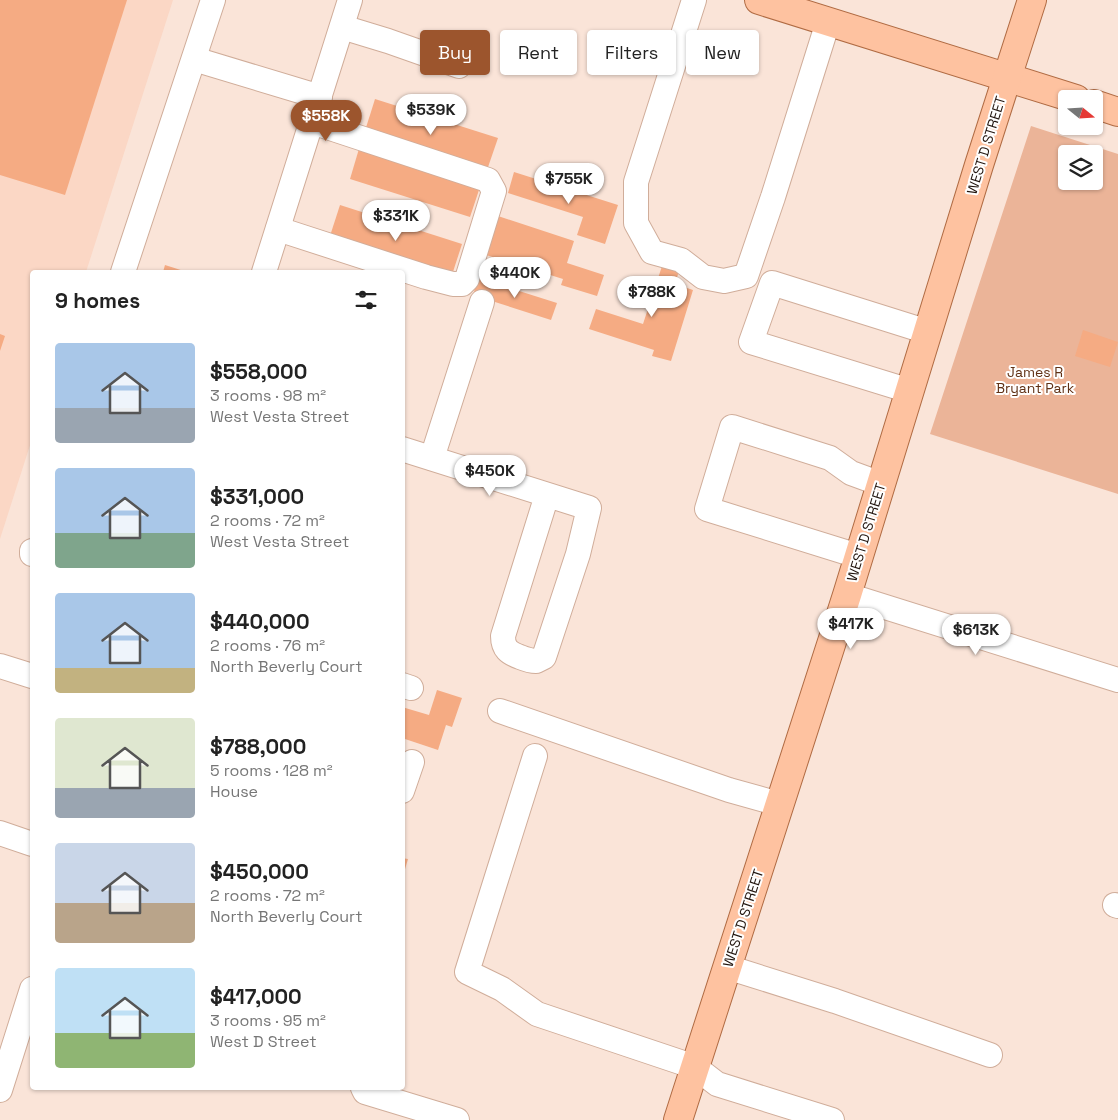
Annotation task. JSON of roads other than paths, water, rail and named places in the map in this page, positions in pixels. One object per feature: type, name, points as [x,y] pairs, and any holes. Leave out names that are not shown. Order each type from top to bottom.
[{"type":"main road","points":[[759,0],[795,6],[828,22],[1058,93]]},
{"type":"main road","name":"WEST D STREET","points":[[678,1120],[847,595],[1032,0]]},
{"type":"main road","points":[[1103,107],[1118,112]]},
{"type":"street","points":[[124,270],[213,0]]},
{"type":"street","points":[[265,270],[350,0]]},
{"type":"street","points":[[694,0],[636,182],[636,223],[652,252],[681,260],[703,277],[724,281],[746,276],[828,22]]},
{"type":"street","points":[[342,27],[420,52]]},
{"type":"street","points":[[194,59],[320,97]]},
{"type":"street","points":[[312,122],[488,180],[494,191],[468,279],[462,284],[453,284],[405,270]]},
{"type":"street","points":[[278,229],[404,270]]},
{"type":"street","points":[[910,391],[751,342],[772,283],[928,332]]},
{"type":"street","points":[[432,458],[482,302]]},
{"type":"street","points":[[858,556],[707,508],[732,427],[830,458],[850,472],[881,484]]},
{"type":"street","points":[[405,450],[432,458],[589,508],[578,554],[544,657],[540,660],[532,661],[508,651],[504,647],[503,636],[548,495]]},
{"type":"street","points":[[847,595],[1118,680]]},
{"type":"street","points":[[0,666],[30,675]]},
{"type":"street","points":[[500,711],[729,790],[779,804]]},
{"type":"street","points":[[535,756],[467,972],[502,989],[537,1014],[695,1067],[717,1084],[832,1120]]},
{"type":"street","points":[[405,782],[412,762]]},
{"type":"street","points":[[0,834],[30,843]]},
{"type":"street","points":[[727,966],[835,1001],[990,1056]]},
{"type":"street","points":[[0,1090],[9,1030],[30,992]]},
{"type":"street","points":[[364,1090],[365,1092],[457,1120]]},
{"type":"park label","name":"James R Bryant Park","points":[[1035,380]]}]
